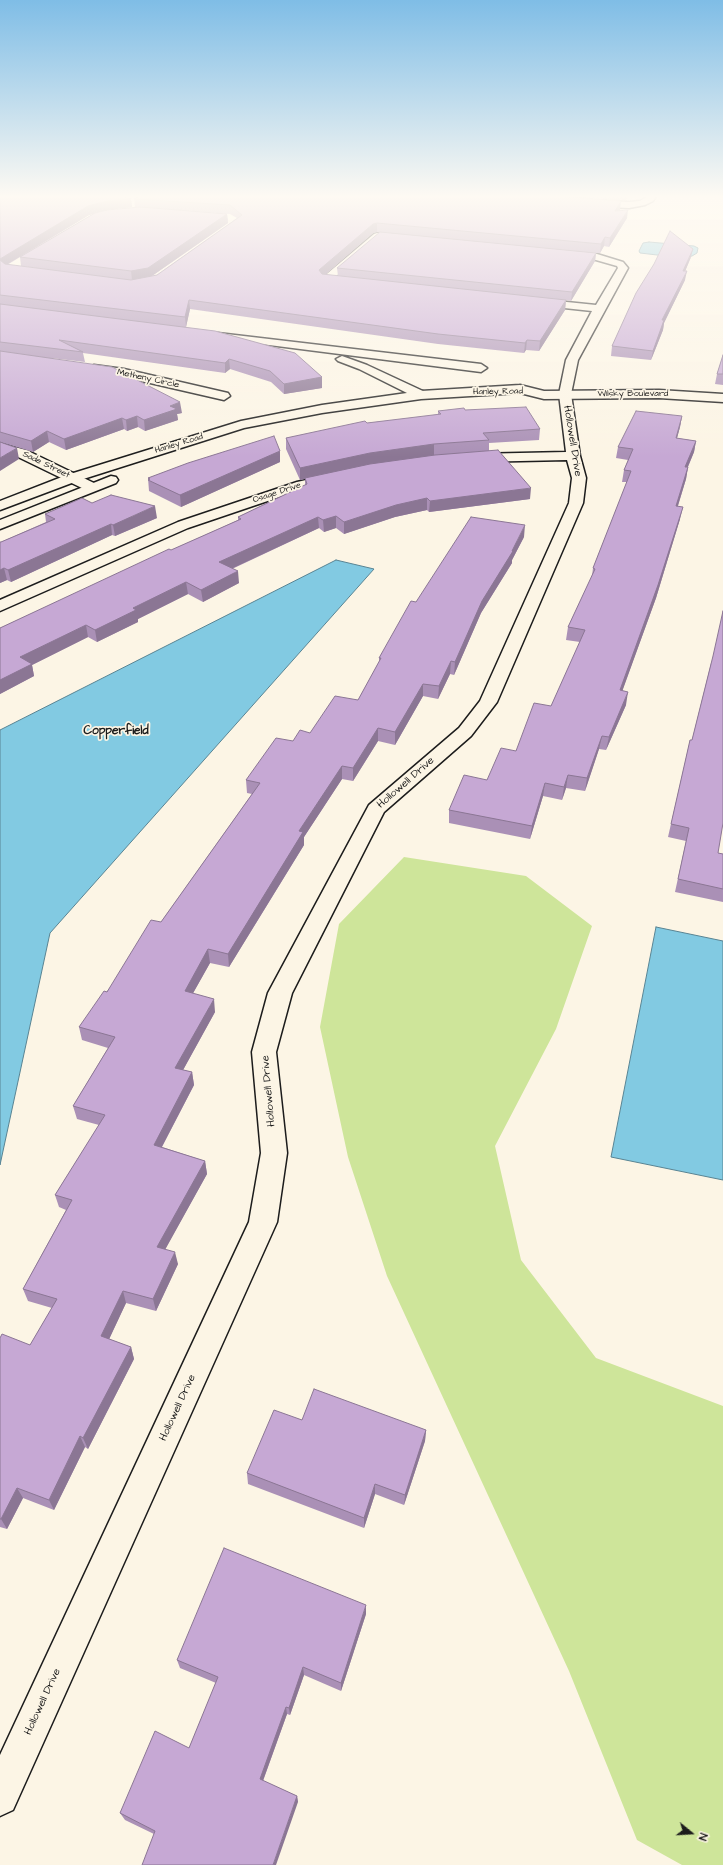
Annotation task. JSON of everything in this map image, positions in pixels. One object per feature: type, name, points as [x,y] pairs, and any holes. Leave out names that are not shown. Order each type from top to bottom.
[{"type":"street","name":"Hollowell Drive","points":[[355,283],[600,309]]},
{"type":"street","name":"Hollowell Drive","points":[[0,1797],[262,1222],[274,1153],[264,1052],[280,993],[376,809],[465,732],[488,702],[576,503],[579,478],[554,395],[615,283]]},
{"type":"street","points":[[206,335],[481,368]]},
{"type":"street","points":[[309,347],[363,367],[421,395]]},
{"type":"street","name":"Metheny Circle","points":[[85,368],[124,373],[224,396]]},
{"type":"street","name":"Hanley Road","points":[[0,506],[72,478],[241,425],[322,408],[421,395],[520,389],[554,395]]},
{"type":"street","name":"Wilsky Boulevard","points":[[554,395],[659,394],[723,398]]},
{"type":"street","name":"Hanley Road","points":[[524,402],[554,395]]},
{"type":"street","name":"Sade Street","points":[[0,447],[21,453],[91,487]]},
{"type":"street","points":[[464,459],[500,456],[573,456]]},
{"type":"street","name":"Hanley Road","points":[[146,468],[174,460]]},
{"type":"street","points":[[0,525],[91,487],[125,475]]},
{"type":"street","name":"Osage Drive","points":[[0,606],[183,524],[302,485],[347,475]]},
{"type":"green space","points":[[404,857],[526,876],[592,926],[556,1029],[495,1146],[521,1260],[596,1358],[723,1406],[723,1865],[682,1865],[637,1840],[569,1671],[387,1276],[348,1157],[320,1027],[339,924]]},
{"type":"water","points":[[336,560],[374,569],[50,933],[0,1165],[0,730]]},
{"type":"water","points":[[656,927],[723,941],[723,1180],[611,1157]]},
{"type":"building","points":[[0,283],[407,283],[566,300],[540,341],[527,340],[525,343],[438,334],[189,300],[185,317],[0,295]]},
{"type":"building","points":[[484,283],[578,283],[572,292]]},
{"type":"building","points":[[642,283],[681,283],[662,320],[664,320],[653,351],[612,346],[636,293]]},
{"type":"building","points":[[0,304],[215,331],[295,353],[322,377],[284,384],[270,371],[229,359],[225,363],[59,340],[83,352],[0,342]]},
{"type":"building","points":[[0,351],[112,367],[180,402],[170,406],[177,409],[144,420],[137,416],[126,420],[122,418],[64,439],[47,431],[31,441],[0,432]]},
{"type":"building","points":[[723,355],[723,374],[717,374]]},
{"type":"building","points":[[526,407],[540,429],[483,433],[489,440],[434,444],[370,453],[300,468],[286,438],[365,421],[367,423],[441,414],[438,411],[464,408],[465,410]]},
{"type":"building","points":[[636,411],[682,416],[676,438],[696,441],[685,467],[688,467],[676,506],[683,507],[658,585],[620,690],[628,692],[609,737],[602,736],[587,778],[568,775],[564,787],[545,783],[532,826],[449,810],[464,775],[487,780],[501,748],[516,751],[534,703],[551,706],[585,630],[568,627],[595,569],[593,568],[631,471],[624,470],[633,449],[618,447]]},
{"type":"building","points":[[274,436],[280,451],[180,495],[148,480],[150,479],[148,478],[188,463]]},
{"type":"building","points":[[0,442],[17,448],[0,458]]},
{"type":"building","points":[[498,450],[531,488],[430,501],[427,498],[396,505],[344,522],[336,516],[323,520],[318,517],[219,562],[238,571],[201,590],[186,582],[133,608],[136,610],[95,630],[86,625],[20,657],[32,664],[0,680],[0,628],[169,549],[171,550],[241,519],[238,517],[307,484],[305,478],[370,464],[435,455]]},
{"type":"building","points":[[111,495],[155,506],[8,570],[4,568],[0,570],[0,542],[55,519],[45,514],[82,498],[92,503]]},
{"type":"building","points":[[471,517],[525,525],[513,551],[482,601],[455,662],[451,661],[439,686],[423,684],[395,732],[378,728],[353,768],[342,766],[299,831],[303,832],[228,954],[208,949],[185,991],[214,999],[175,1068],[192,1072],[154,1145],[205,1161],[157,1247],[175,1252],[153,1299],[123,1291],[101,1336],[131,1347],[83,1438],[80,1436],[49,1500],[17,1488],[0,1519],[0,1338],[2,1334],[30,1345],[57,1299],[23,1289],[72,1200],[55,1195],[105,1115],[73,1106],[115,1037],[79,1027],[104,991],[107,992],[151,920],[161,922],[260,783],[246,780],[276,738],[293,741],[300,730],[310,733],[335,696],[358,700],[381,658],[379,658],[411,601],[416,602]]},
{"type":"building","points":[[723,611],[723,823],[718,853],[723,854],[723,889],[678,879],[689,828],[671,824],[690,740],[692,740]]},
{"type":"building","points":[[314,1389],[426,1430],[405,1495],[375,1484],[364,1518],[247,1473],[274,1410],[302,1420]]},
{"type":"building","points":[[224,1548],[366,1605],[341,1683],[303,1667],[289,1708],[286,1707],[260,1779],[297,1796],[273,1865],[142,1865],[155,1831],[120,1813],[155,1731],[189,1748],[218,1677],[177,1660]]},
{"type":"district","name":"Copperfield","points":[[116,731]]}]
